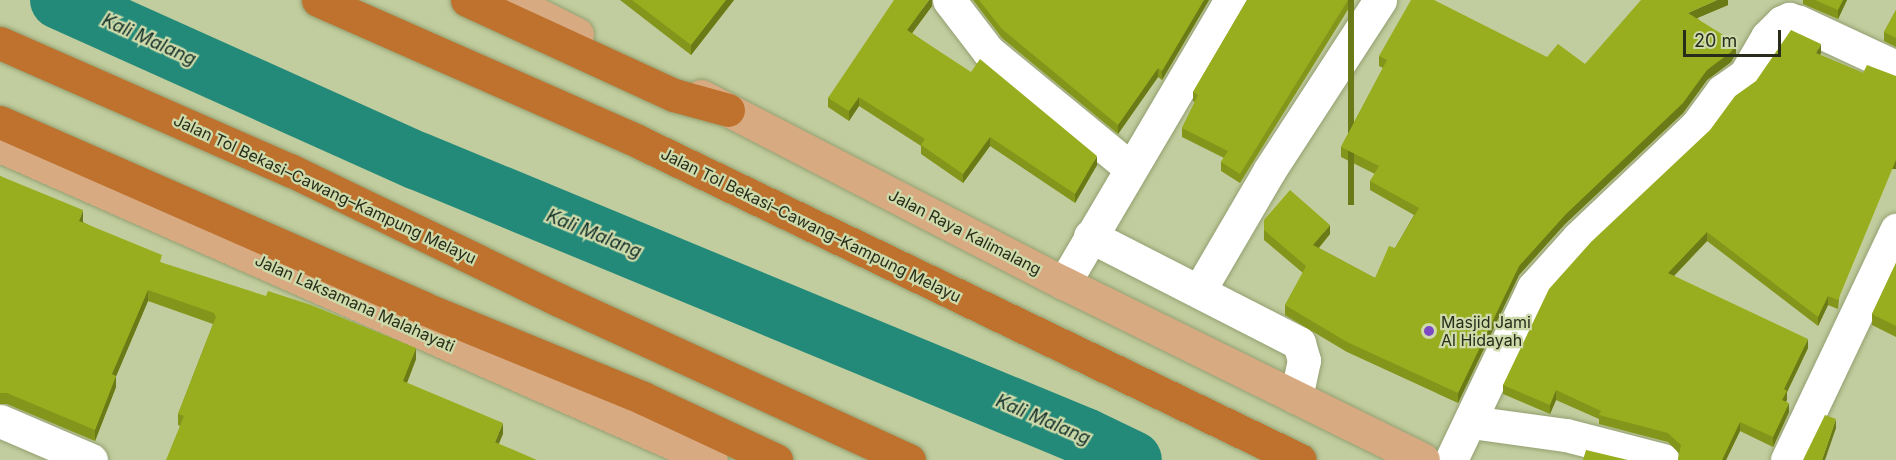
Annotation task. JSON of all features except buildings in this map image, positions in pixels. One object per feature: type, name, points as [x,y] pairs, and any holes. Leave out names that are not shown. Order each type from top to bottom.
[{"type":"highway","name":"Jalan Tol Bekasi–Cawang–Kampung Melayu","points":[[318,0],[631,138],[1300,460]]},
{"type":"highway","points":[[467,0],[674,94],[728,110]]},
{"type":"highway","name":"Jalan Tol Bekasi–Cawang–Kampung Melayu","points":[[0,43],[290,170],[559,300],[909,460]]},
{"type":"highway","points":[[0,122],[423,309],[643,398],[776,460]]},
{"type":"main road","name":"Jalan Raya Kalimalang","points":[[509,0],[1064,283],[1423,460]]},
{"type":"main road","name":"Jalan Laksamana Malahayati","points":[[0,146],[711,460]]},
{"type":"street","points":[[949,0],[988,51],[1129,167]]},
{"type":"street","points":[[1064,283],[1129,167],[1231,0]]},
{"type":"street","points":[[1199,291],[1269,171],[1380,0]]},
{"type":"street","points":[[1451,460],[1533,288],[1578,238],[1702,120],[1722,90],[1744,75],[1767,37],[1782,22],[1789,19],[1799,22],[1896,67]]},
{"type":"street","points":[[1090,236],[1299,342],[1304,360],[1296,397]]},
{"type":"street","points":[[1787,460],[1893,245]]},
{"type":"street","points":[[0,421],[91,460]]},
{"type":"street","points":[[1471,422],[1566,435],[1663,460]]},
{"type":"waterway","name":"Kali Malang","points":[[59,0],[418,161],[1085,437],[1133,460]]},
{"type":"place","name":"Masjid Jami Al Hidayah","points":[[1429,331]]}]
